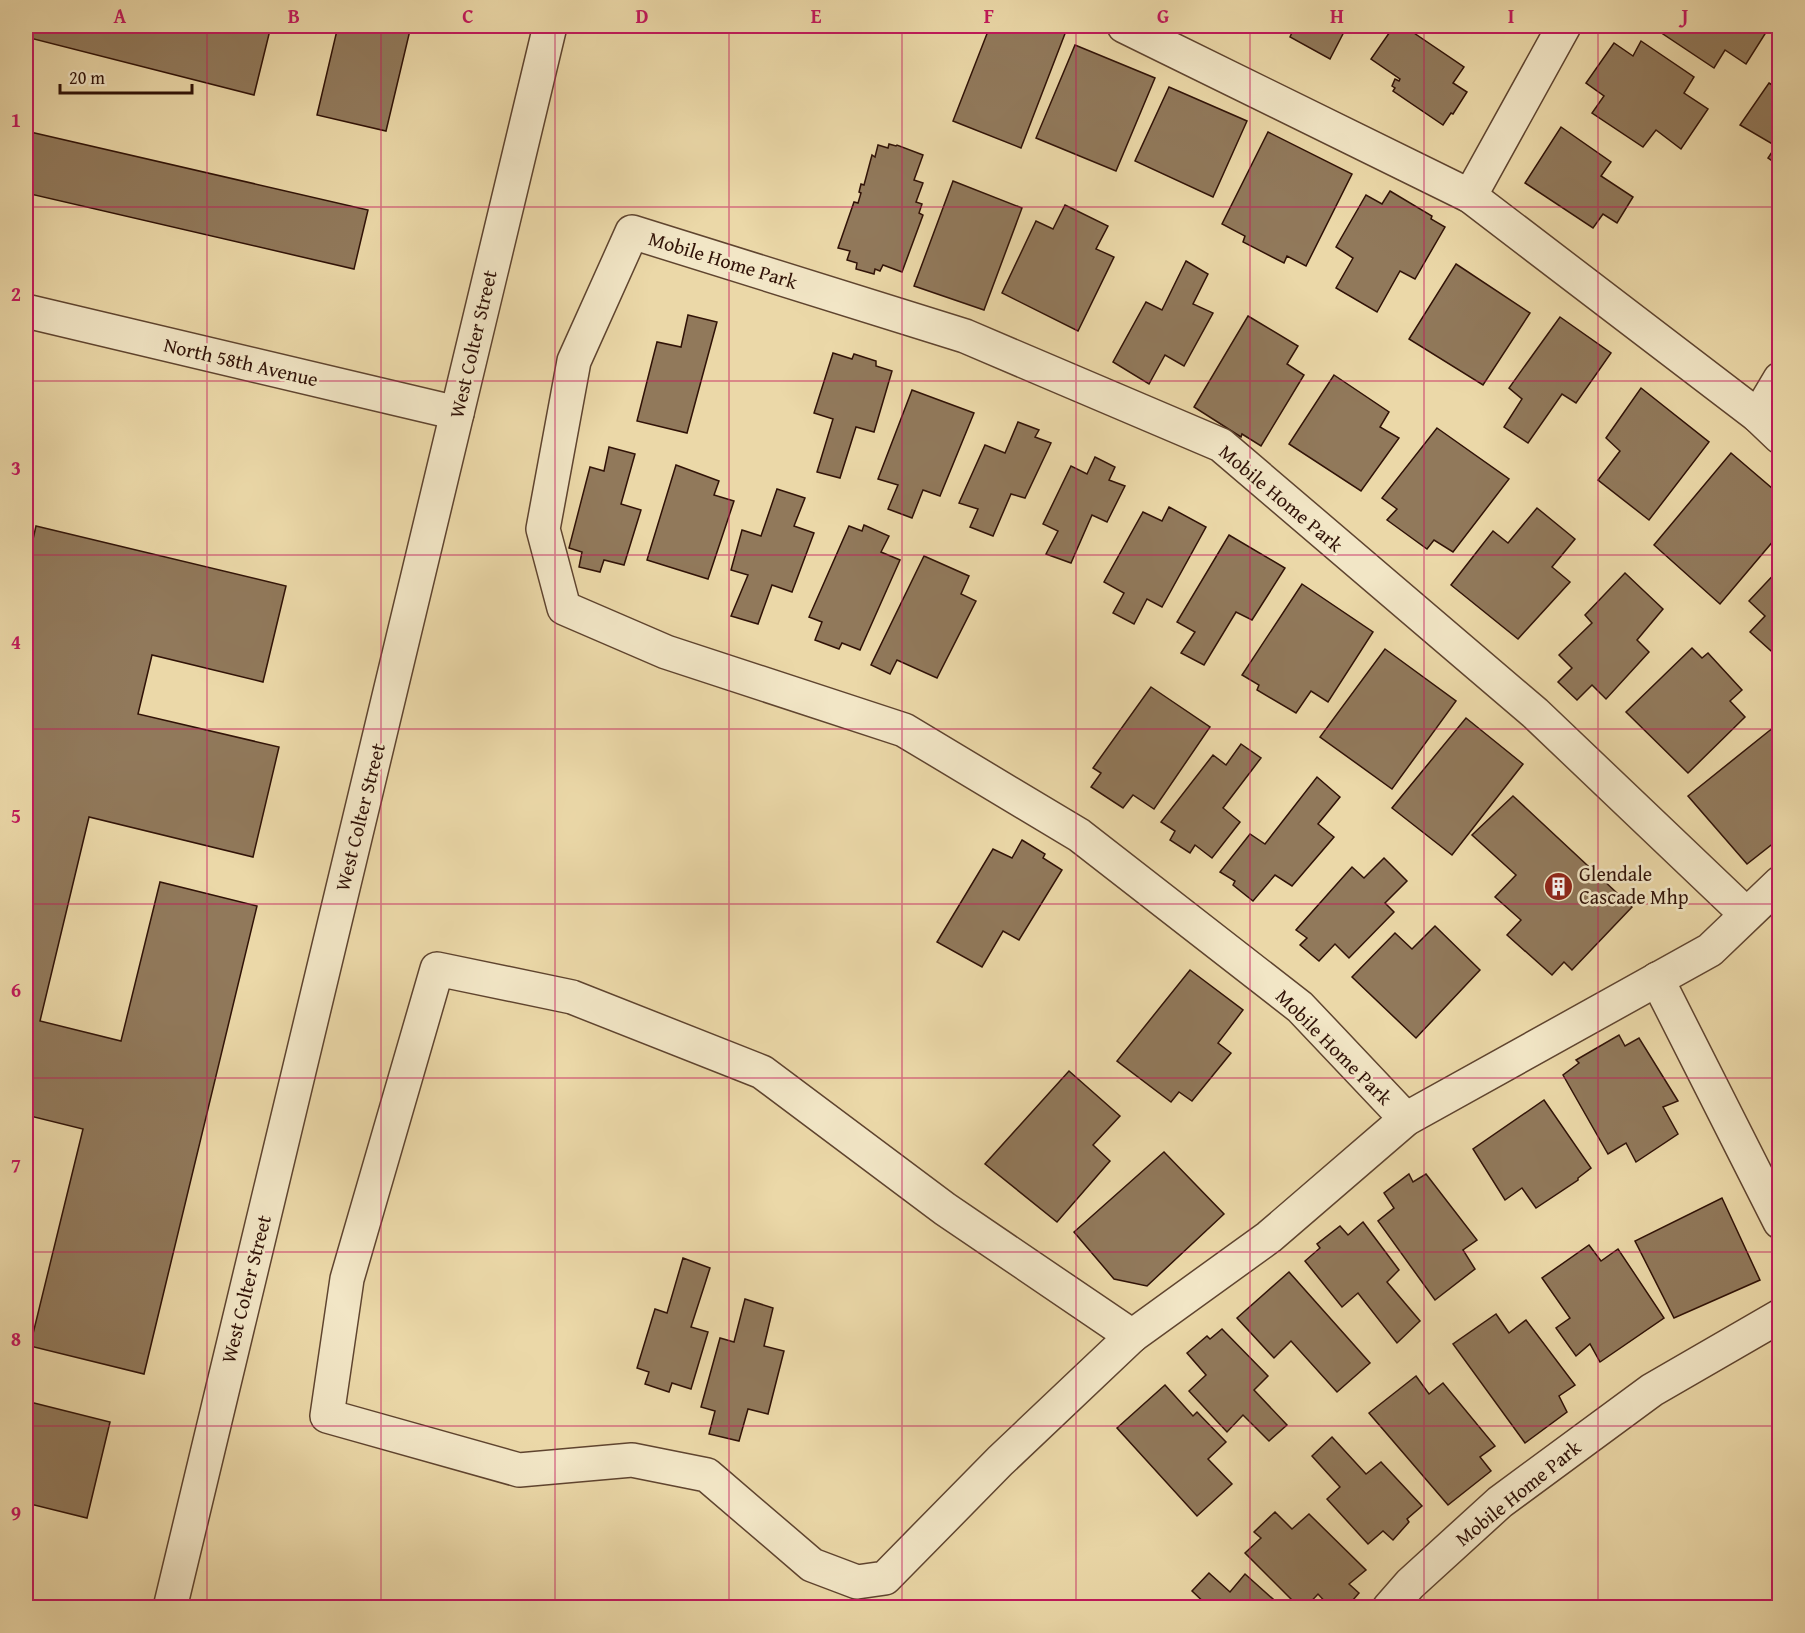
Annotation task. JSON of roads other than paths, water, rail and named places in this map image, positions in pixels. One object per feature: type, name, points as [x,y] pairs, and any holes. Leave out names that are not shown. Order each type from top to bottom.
[{"type":"street","name":"West Colter Street","points":[[170,1608],[550,26]]},
{"type":"street","points":[[1124,26],[1470,196],[1769,426],[1779,379]]},
{"type":"street","points":[[1470,196],[1564,26]]},
{"type":"street","name":"Mobile Home Park","points":[[1406,1119],[1300,1007],[1079,835],[904,730],[666,652],[564,608],[543,529],[574,361],[632,232],[964,336],[1221,445],[1534,713],[1746,914]]},
{"type":"street","name":"North 58th Avenue","points":[[26,311],[457,412]]},
{"type":"street","name":"Mobile Home Park","points":[[1132,1336],[945,1209],[762,1072],[572,997],[437,969],[347,1279],[327,1416],[519,1470],[632,1460],[707,1475],[812,1565],[857,1582],[885,1578],[1000,1461],[1132,1336],[1269,1237],[1406,1119],[1710,950],[1779,883]]},
{"type":"street","points":[[1657,979],[1779,1222]]},
{"type":"street","name":"Mobile Home Park","points":[[1389,1608],[1410,1584],[1500,1502],[1652,1390],[1779,1316]]},
{"type":"place","name":"Glendale Cascade Mhp","points":[[1558,886]]}]
